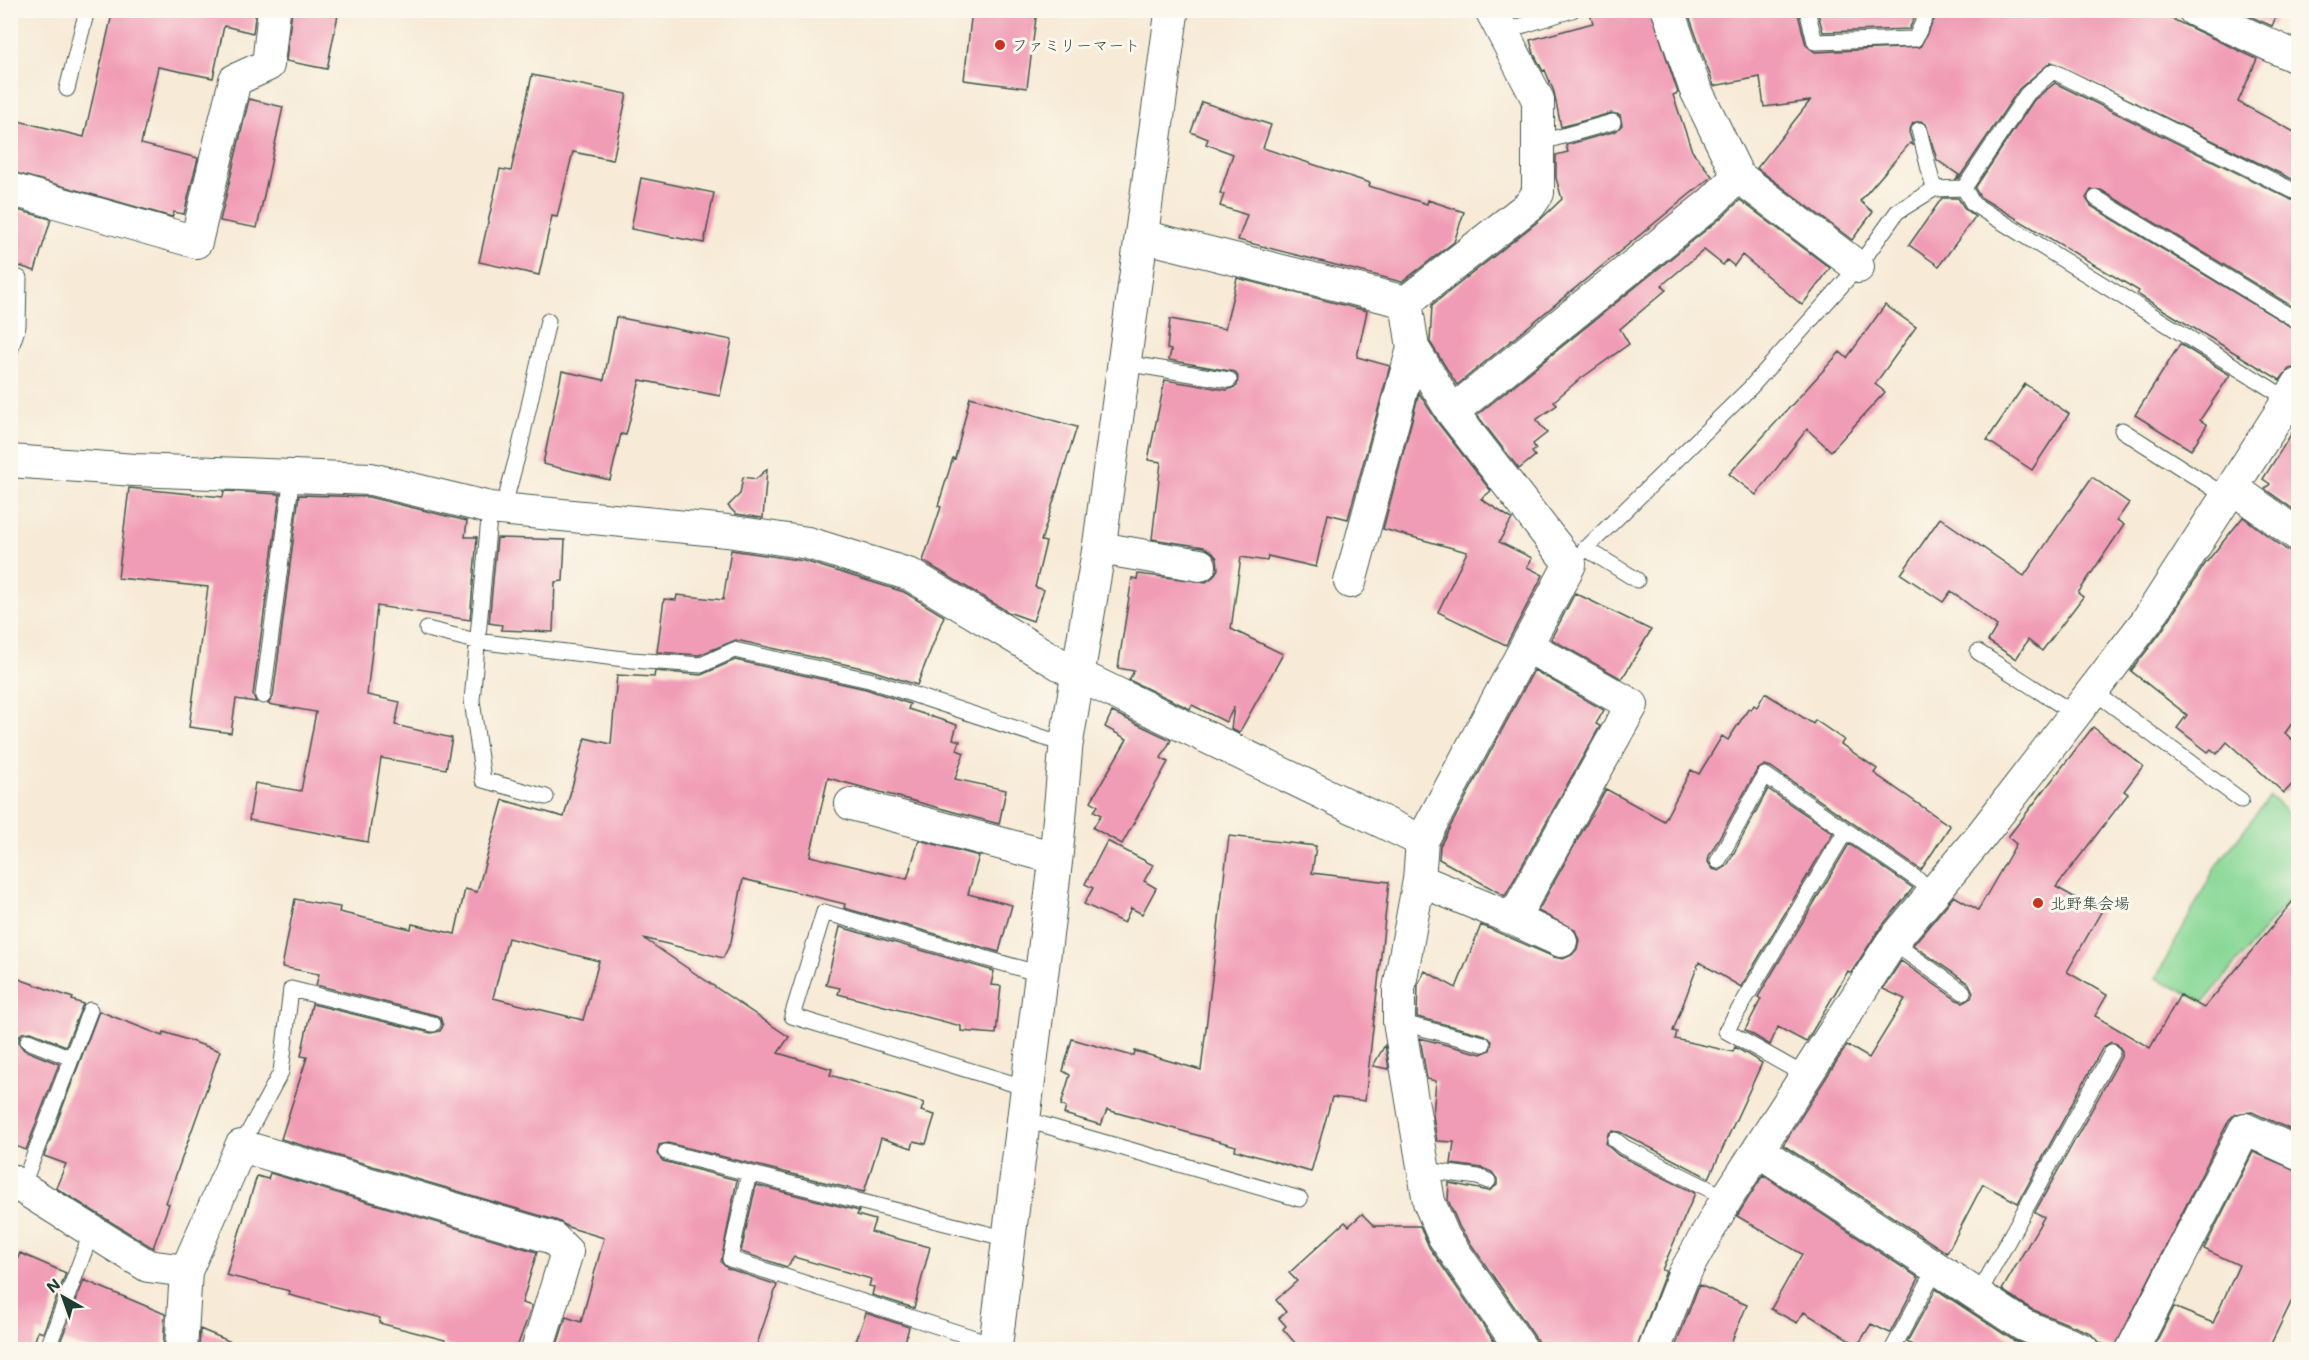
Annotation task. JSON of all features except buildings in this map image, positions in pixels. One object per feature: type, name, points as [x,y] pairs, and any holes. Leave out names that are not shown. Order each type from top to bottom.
[{"type":"street","points":[[10,189],[196,242],[235,80],[268,65],[274,10]]},
{"type":"street","points":[[996,1347],[1056,858],[1066,745],[1098,548],[1173,10]]},
{"type":"street","points":[[1668,10],[1695,88],[1738,176],[1858,267]]},
{"type":"street","points":[[2194,10],[2298,57]]},
{"type":"street","points":[[1406,302],[1530,205],[1538,193],[1538,100],[1497,21]]},
{"type":"street","points":[[1452,412],[1711,203],[1738,176]]},
{"type":"street","points":[[1142,236],[1406,302]]},
{"type":"street","points":[[1406,302],[1413,348],[1452,412],[1577,556],[1422,840],[1419,880],[1399,989],[1399,1022],[1429,1202],[1444,1237],[1522,1350]]},
{"type":"street","points":[[1350,582],[1413,348]]},
{"type":"street","points":[[1654,1350],[1684,1274],[1727,1198],[1892,942],[1933,890],[1980,837],[2146,621],[2294,392]]},
{"type":"street","points":[[10,461],[135,470],[371,479],[496,508],[727,531],[808,543],[911,575],[1076,674],[1422,840]]},
{"type":"street","points":[[2230,493],[2298,535]]},
{"type":"street","points":[[1098,548],[1200,565]]},
{"type":"street","points":[[1513,919],[1632,705],[1527,646]]},
{"type":"street","points":[[850,804],[1056,858]]},
{"type":"street","points":[[1419,880],[1561,941]]},
{"type":"street","points":[[2132,1350],[2245,1129],[2298,1153]]},
{"type":"street","points":[[182,1350],[186,1271],[241,1146],[553,1238],[567,1252],[537,1350]]},
{"type":"street","points":[[1759,1151],[2023,1325],[2083,1350]]},
{"type":"street","points":[[16,1183],[148,1266],[186,1271]]},
{"type":"lane","points":[[67,89],[87,10]]},
{"type":"lane","points":[[1497,21],[1572,10]]},
{"type":"lane","points":[[1807,10],[1815,42],[1915,39],[1929,10]]},
{"type":"lane","points":[[1964,188],[2027,94],[2053,71],[2298,193]]},
{"type":"lane","points":[[1538,143],[1613,122]]},
{"type":"lane","points":[[1919,130],[1934,189]]},
{"type":"lane","points":[[1637,580],[1577,556],[1750,388],[1858,267],[1897,212],[1934,189],[1964,188]]},
{"type":"lane","points":[[1964,188],[1973,204],[2294,392]]},
{"type":"lane","points":[[2096,198],[2298,321]]},
{"type":"lane","points":[[10,351],[18,326],[19,278]]},
{"type":"lane","points":[[546,797],[483,780],[472,700],[476,641],[496,508],[520,446],[548,321]]},
{"type":"lane","points":[[1124,363],[1229,380]]},
{"type":"lane","points":[[2122,430],[2230,493]]},
{"type":"lane","points":[[263,696],[292,476]]},
{"type":"lane","points":[[427,629],[476,641],[632,660],[701,665],[734,650],[869,680],[1066,745]]},
{"type":"lane","points":[[1977,652],[2084,703],[2241,800]]},
{"type":"lane","points":[[1718,861],[1765,775],[1845,832],[1933,890]]},
{"type":"lane","points":[[1806,1076],[1726,1030],[1845,832]]},
{"type":"lane","points":[[1040,974],[824,912],[792,1016],[1025,1103],[1300,1199]]},
{"type":"lane","points":[[1892,942],[1963,992]]},
{"type":"lane","points":[[241,1146],[281,1072],[291,989],[433,1024]]},
{"type":"lane","points":[[16,1183],[90,1010]]},
{"type":"lane","points":[[1399,1022],[1484,1044]]},
{"type":"lane","points":[[28,1041],[71,1058]]},
{"type":"lane","points":[[1978,1295],[2112,1052]]},
{"type":"lane","points":[[1615,1140],[1624,1147],[1727,1198]]},
{"type":"lane","points":[[666,1152],[1008,1239]]},
{"type":"lane","points":[[1425,1170],[1488,1181]]},
{"type":"lane","points":[[749,1173],[730,1259],[996,1347]]},
{"type":"lane","points":[[47,1350],[92,1231]]},
{"type":"lane","points":[[1892,1350],[1936,1268]]},
{"type":"green space","points":[[2270,796],[2298,824],[2298,889],[2204,1002],[2156,978],[2215,868]]},
{"type":"place","name":"ファミリーマート","points":[[1000,45]]},
{"type":"place","name":"北野集会場","points":[[2038,903]]}]
